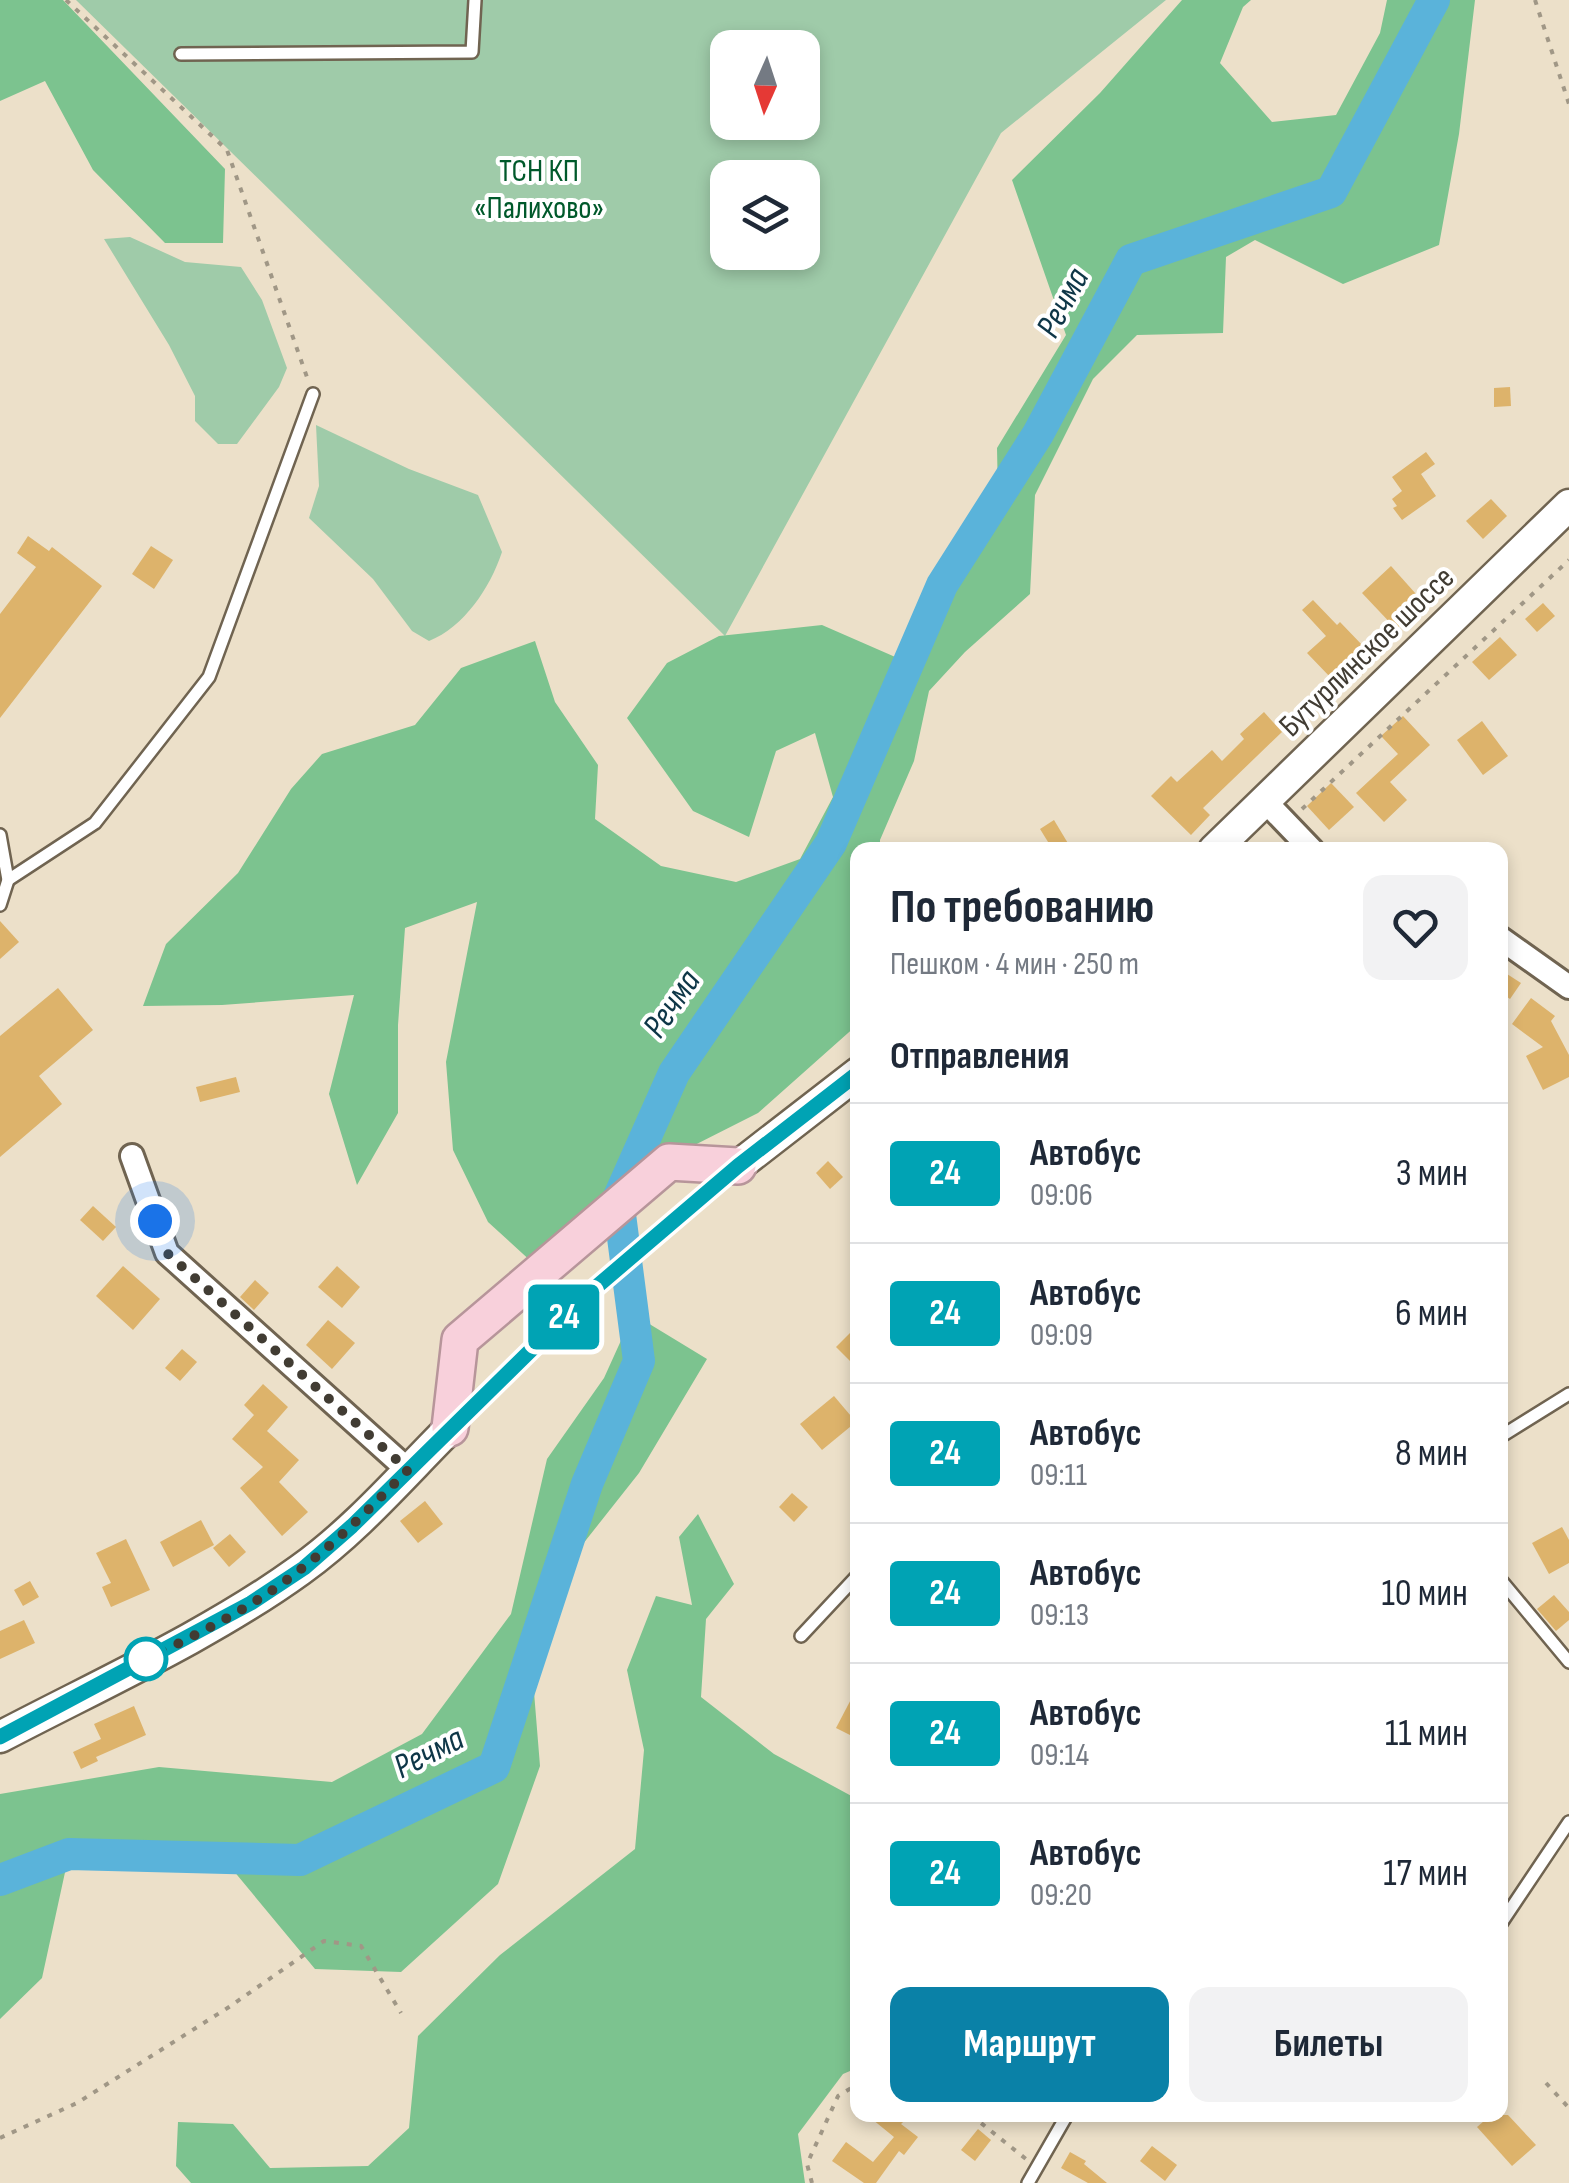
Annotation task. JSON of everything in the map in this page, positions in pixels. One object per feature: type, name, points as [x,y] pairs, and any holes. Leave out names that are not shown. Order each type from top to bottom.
[{"type":"highway","points":[[450,1428],[460,1340],[669,1162],[738,1166]]},
{"type":"main road","name":"Бутурлинское шоссе","points":[[1227,842],[1276,812],[1569,505]]},
{"type":"main road","points":[[738,1166],[850,1079]]},
{"type":"main road","points":[[0,1737],[251,1603],[304,1568],[450,1428]]},
{"type":"street","points":[[1276,812],[1304,842]]},
{"type":"street","points":[[1508,944],[1569,987]]},
{"type":"street","points":[[132,1156],[167,1253],[408,1470]]},
{"type":"lane","points":[[181,54],[472,52],[476,0]]},
{"type":"lane","points":[[8,880],[95,823],[209,677],[313,394]]},
{"type":"lane","points":[[0,835],[8,880],[0,905]]},
{"type":"lane","points":[[1508,1431],[1569,1394]]},
{"type":"lane","points":[[801,1636],[850,1584]]},
{"type":"lane","points":[[1508,1589],[1569,1662]]},
{"type":"lane","points":[[1508,1913],[1569,1822]]},
{"type":"lane","points":[[1028,2183],[1063,2122]]},
{"type":"path","points":[[66,0],[227,150],[313,394]]},
{"type":"path","points":[[1535,0],[1569,104]]},
{"type":"path","points":[[1276,812],[1569,560]]},
{"type":"path","points":[[0,2138],[77,2103],[229,2007],[324,1941],[362,1946],[401,2013]]},
{"type":"path","points":[[1546,2083],[1569,2108]]},
{"type":"path","points":[[812,2183],[807,2164],[838,2096],[850,2089]]},
{"type":"path","points":[[979,2122],[1028,2161]]},
{"type":"green space","points":[[0,0],[63,0],[225,169],[223,243],[165,243],[93,170],[45,81],[0,101]]},
{"type":"green space","name":"ТСН КП «Палихово»","points":[[76,0],[1166,0],[1001,133],[725,636]]},
{"type":"green space","points":[[1182,0],[1251,0],[1243,7],[1220,63],[1272,122],[1336,115],[1380,33],[1387,0],[1475,0],[1459,134],[1439,245],[1343,284],[1255,240],[1226,257],[1223,333],[1137,335],[1093,379],[1035,495],[1030,594],[965,652],[929,691],[914,761],[880,842],[850,842],[850,1031],[758,1113],[667,1159],[534,1264],[488,1222],[453,1150],[446,1062],[477,902],[405,928],[398,1025],[398,1113],[357,1185],[329,1094],[354,995],[222,1005],[143,1006],[166,944],[238,873],[291,789],[322,754],[415,725],[461,668],[535,641],[555,702],[598,765],[595,819],[661,866],[736,882],[800,859],[833,797],[815,733],[776,751],[749,837],[693,811],[627,718],[667,663],[719,636],[822,625],[909,663],[942,585],[998,497],[997,448],[1066,335],[1012,180],[1100,93]]},
{"type":"green space","points":[[130,237],[185,262],[241,267],[262,300],[287,368],[279,387],[237,444],[218,444],[195,421],[195,396],[169,345],[104,239]]},
{"type":"green space","points":[[316,425],[409,469],[478,495],[502,552],[474,605],[442,635],[429,641],[412,631],[373,579],[309,518],[319,486]]},
{"type":"green space","points":[[633,1314],[707,1359],[639,1473],[556,1578],[531,1655],[540,1766],[498,1884],[401,1972],[315,1969],[223,1858],[69,1854],[42,1978],[0,2019],[0,1794],[159,1767],[332,1782],[422,1734],[511,1614],[547,1459],[604,1378]]},
{"type":"green space","points":[[698,1514],[734,1584],[706,1619],[701,1697],[774,1754],[850,1795],[850,2071],[843,2074],[798,2134],[805,2183],[191,2183],[176,2166],[178,2122],[233,2124],[270,2168],[368,2166],[409,2128],[418,2036],[500,1955],[635,1849],[644,1750],[627,1670],[656,1596],[692,1605],[679,1537]]},
{"type":"building","points":[[1510,387],[1511,406],[1494,407],[1494,388]]},
{"type":"building","points":[[1426,452],[1435,464],[1421,474],[1436,496],[1402,520],[1392,499],[1402,491],[1392,477]]},
{"type":"building","points":[[1491,499],[1507,516],[1483,539],[1466,521]]},
{"type":"building","points":[[28,536],[49,551],[52,547],[102,586],[0,718],[0,614],[36,567],[17,553]]},
{"type":"building","points":[[151,546],[173,560],[154,589],[132,574]]},
{"type":"building","points":[[1391,566],[1424,603],[1396,629],[1362,593]]},
{"type":"building","points":[[1313,600],[1364,647],[1331,678],[1307,653],[1326,636],[1302,610]]},
{"type":"building","points":[[1543,603],[1555,616],[1537,632],[1525,619]]},
{"type":"building","points":[[1500,637],[1517,655],[1489,680],[1472,662]]},
{"type":"building","points":[[1264,712],[1282,732],[1203,808],[1210,815],[1191,835],[1151,796],[1171,776],[1177,782],[1212,750],[1222,761],[1244,739],[1240,734]]},
{"type":"building","points":[[1403,716],[1430,745],[1390,782],[1407,800],[1384,822],[1356,793],[1398,754],[1381,736]]},
{"type":"building","points":[[1482,721],[1508,756],[1483,775],[1457,740]]},
{"type":"building","points":[[1331,783],[1354,807],[1329,830],[1307,806]]},
{"type":"building","points":[[1054,820],[1067,842],[1048,842],[1040,829]]},
{"type":"building","points":[[0,921],[19,942],[0,959]]},
{"type":"building","points":[[1508,975],[1521,983],[1508,998]]},
{"type":"building","points":[[58,988],[93,1030],[39,1076],[62,1104],[0,1157],[0,1036]]},
{"type":"building","points":[[1531,998],[1555,1016],[1551,1021],[1569,1055],[1569,1077],[1543,1090],[1526,1056],[1543,1047],[1512,1024]]},
{"type":"building","points":[[236,1077],[240,1092],[200,1102],[196,1087]]},
{"type":"building","points":[[828,1161],[843,1177],[830,1189],[816,1173]]},
{"type":"building","points":[[93,1206],[116,1227],[103,1241],[80,1220]]},
{"type":"building","points":[[123,1266],[160,1299],[133,1330],[96,1296]]},
{"type":"building","points":[[337,1266],[360,1287],[342,1308],[318,1287]]},
{"type":"building","points":[[255,1280],[269,1293],[254,1310],[240,1297]]},
{"type":"building","points":[[328,1320],[355,1343],[332,1369],[306,1345]]},
{"type":"building","points":[[850,1333],[850,1361],[836,1347]]},
{"type":"building","points":[[182,1349],[197,1362],[180,1381],[165,1368]]},
{"type":"building","points":[[263,1384],[288,1407],[267,1431],[299,1460],[279,1482],[308,1512],[282,1536],[240,1488],[263,1467],[232,1439],[254,1415],[244,1405]]},
{"type":"building","points":[[834,1396],[850,1415],[850,1427],[822,1450],[800,1424]]},
{"type":"building","points":[[792,1493],[808,1507],[794,1522],[779,1507]]},
{"type":"building","points":[[425,1501],[443,1524],[418,1543],[400,1521]]},
{"type":"building","points":[[201,1520],[214,1545],[173,1567],[160,1542]]},
{"type":"building","points":[[1562,1527],[1569,1540],[1569,1563],[1549,1574],[1532,1543]]},
{"type":"building","points":[[230,1534],[246,1552],[229,1567],[213,1548]]},
{"type":"building","points":[[126,1539],[150,1590],[111,1607],[102,1587],[111,1583],[96,1553]]},
{"type":"building","points":[[30,1581],[39,1597],[23,1606],[14,1590]]},
{"type":"building","points":[[1554,1595],[1569,1612],[1569,1620],[1556,1631],[1537,1609]]},
{"type":"building","points":[[24,1620],[35,1643],[0,1659],[0,1631]]},
{"type":"building","points":[[850,1701],[850,1735],[836,1728]]},
{"type":"building","points":[[134,1706],[146,1735],[96,1757],[98,1761],[81,1769],[73,1752],[101,1739],[94,1724]]},
{"type":"building","points":[[1508,2115],[1536,2145],[1512,2166],[1477,2127],[1483,2122],[1508,2122]]},
{"type":"building","points":[[876,2122],[903,2122],[918,2137],[904,2155],[899,2151],[876,2183],[864,2183],[832,2161],[846,2142],[873,2162],[894,2137]]},
{"type":"building","points":[[978,2129],[991,2140],[975,2161],[961,2150]]},
{"type":"building","points":[[1152,2146],[1177,2165],[1165,2181],[1140,2161]]},
{"type":"building","points":[[1070,2152],[1086,2161],[1084,2164],[1107,2183],[1088,2183],[1061,2168]]},
{"type":"waterway","name":"Речма","points":[[0,1880],[69,1854],[300,1860],[494,1767],[587,1484],[639,1361],[618,1199],[674,1073],[831,843],[942,585],[1038,434],[1131,260],[1331,192],[1434,0]]},
{"type":"bus line","name":"24","points":[[0,1737],[251,1603],[304,1568],[352,1526],[588,1294],[738,1166],[850,1079]]},
{"type":"route","points":[[146,1659],[251,1603],[304,1568],[408,1470],[167,1253],[155,1221]]}]
